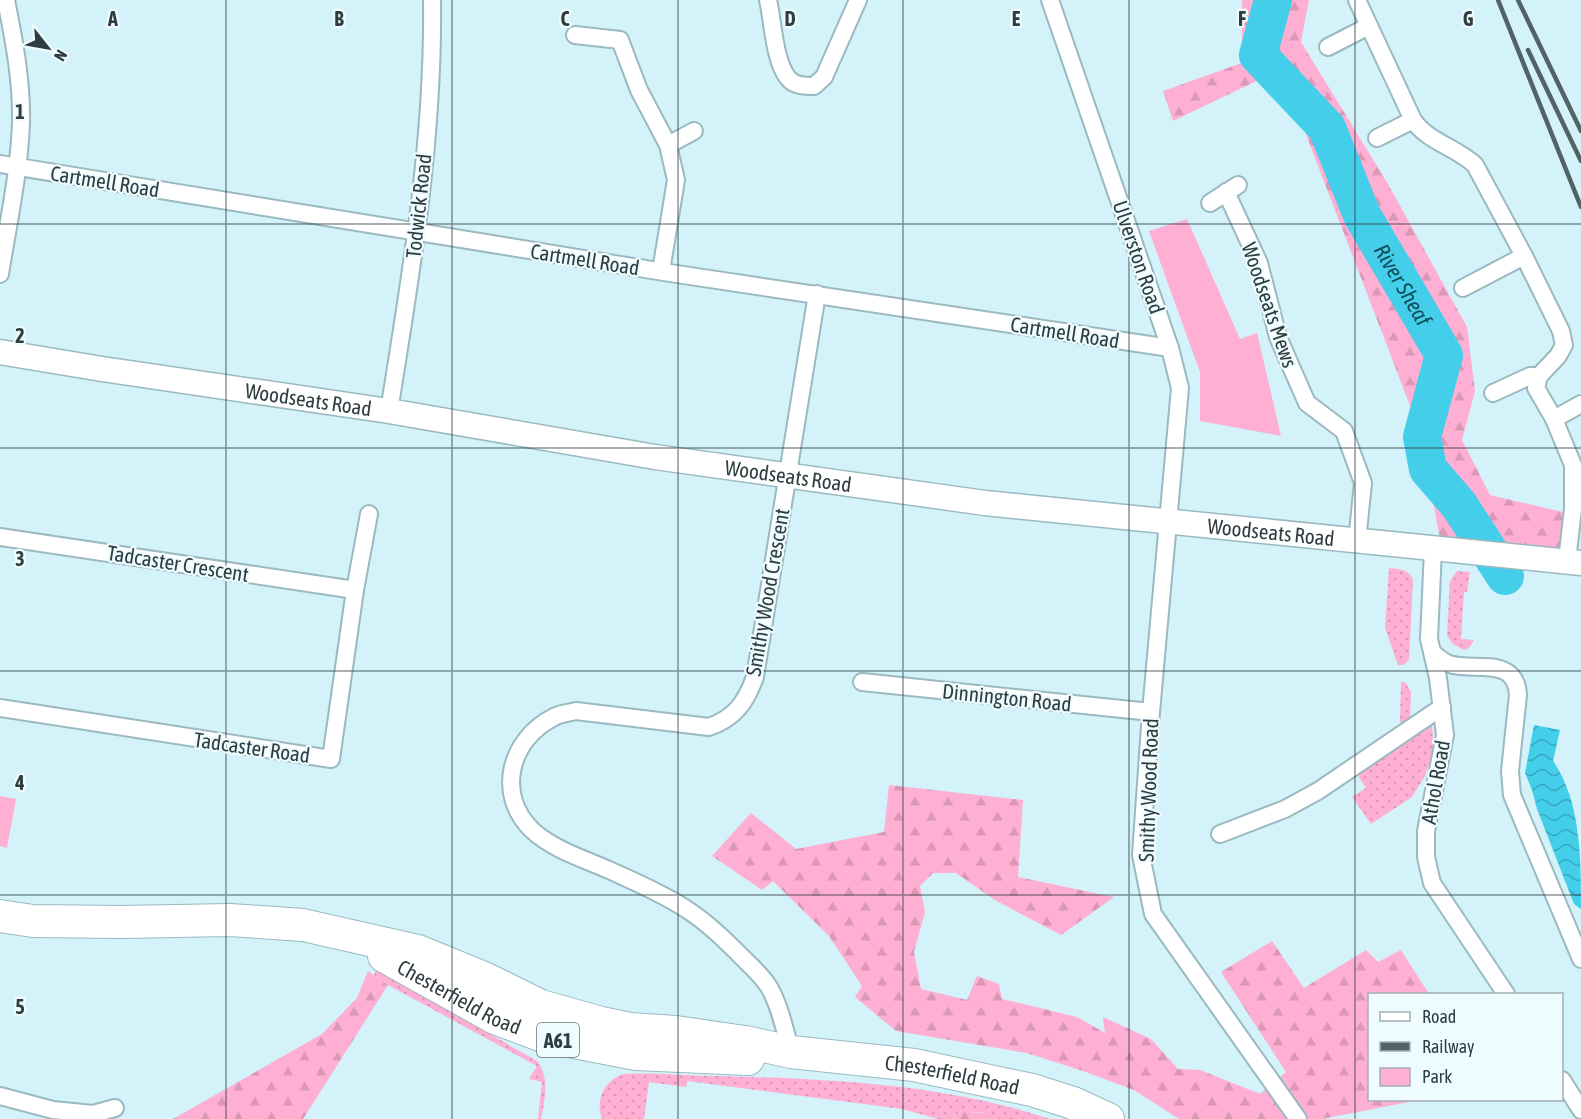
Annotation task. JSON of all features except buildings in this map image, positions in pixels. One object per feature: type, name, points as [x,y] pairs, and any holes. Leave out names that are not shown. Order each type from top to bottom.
[{"type":"highway","name":"Chesterfield Road","points":[[0,916],[33,921],[252,921],[303,926],[348,935],[495,1018],[543,1036],[636,1054],[743,1060],[791,1052],[914,1065],[1032,1090],[1073,1103],[1108,1119]]},
{"type":"street","points":[[0,274],[8,165],[21,123],[19,77],[6,0]]},
{"type":"street","name":"Todwick Road","points":[[389,411],[418,232],[433,50],[432,0]]},
{"type":"street","points":[[768,0],[780,61],[789,79],[801,86],[814,86],[824,77],[858,0]]},
{"type":"street","name":"Ulverston Road","points":[[1050,0],[1170,348],[1180,388],[1167,523]]},
{"type":"street","points":[[1357,0],[1413,120],[1423,132],[1475,165],[1561,331],[1564,345],[1558,356],[1539,376],[1536,388],[1554,419],[1573,465],[1574,562]]},
{"type":"street","points":[[1328,47],[1369,26]]},
{"type":"street","points":[[575,35],[620,40],[634,77],[668,145],[676,180],[661,271]]},
{"type":"street","points":[[1377,138],[1413,120]]},
{"type":"street","points":[[668,145],[694,131]]},
{"type":"street","name":"Cartmell Road","points":[[8,165],[661,271],[1170,348]]},
{"type":"street","name":"Woodseats Mews","points":[[1210,202],[1232,188],[1259,263],[1278,337],[1307,404],[1344,431],[1363,488],[1357,541]]},
{"type":"street","points":[[1463,288],[1524,256]]},
{"type":"street","name":"Smithy Wood Crescent","points":[[791,1052],[780,1013],[769,987],[733,948],[688,910],[655,891],[557,846],[533,831],[521,816],[513,798],[511,777],[514,758],[524,742],[538,726],[556,716],[576,711],[710,727],[724,722],[749,694],[755,677],[817,294]]},
{"type":"street","name":"Woodseats Road","points":[[0,352],[389,411],[655,457],[985,504],[1574,562]]},
{"type":"street","points":[[1493,393],[1530,376],[1539,376]]},
{"type":"street","points":[[1554,419],[1581,404]]},
{"type":"street","name":"Tadcaster Road","points":[[0,708],[331,759],[355,590],[369,513]]},
{"type":"street","name":"Smithy Wood Road","points":[[1167,523],[1142,855],[1153,914],[1298,1119]]},
{"type":"street","name":"Tadcaster Crescent","points":[[0,537],[355,590]]},
{"type":"street","name":"Athol Road","points":[[1437,549],[1429,639],[1445,735],[1426,838],[1426,857],[1432,883],[1505,993]]},
{"type":"street","points":[[1433,653],[1450,664],[1504,670],[1516,683],[1518,695],[1510,771],[1512,795],[1581,959]]},
{"type":"street","name":"Dinnington Road","points":[[862,682],[1151,712]]},
{"type":"street","points":[[1220,834],[1285,809],[1318,791],[1442,707]]},
{"type":"street","points":[[1563,1082],[1581,1110]]},
{"type":"street","points":[[0,1096],[53,1110],[93,1116],[115,1107]]},
{"type":"green space","points":[[1242,0],[1309,0],[1301,42],[1388,184],[1467,327],[1475,391],[1462,440],[1490,495],[1563,512],[1559,553],[1440,540],[1422,437],[1294,103],[1267,76],[1173,121],[1163,91],[1242,63]]},
{"type":"green space","points":[[1187,219],[1240,339],[1257,333],[1281,436],[1200,421],[1200,372],[1149,231]]},
{"type":"green space","points":[[1389,568],[1406,572],[1413,580],[1409,659],[1404,665],[1398,665],[1385,628]]},
{"type":"green space","points":[[1457,571],[1470,572],[1467,592],[1464,592],[1461,639],[1474,640],[1469,648],[1464,650],[1453,644],[1447,636],[1450,581]]},
{"type":"green space","points":[[1401,682],[1405,682],[1411,692],[1410,718],[1405,722],[1400,722]]},
{"type":"green space","points":[[1432,725],[1434,749],[1425,776],[1412,797],[1371,824],[1352,797],[1366,788],[1357,774]]},
{"type":"green space","points":[[889,785],[1023,800],[1018,877],[1114,897],[1061,935],[995,900],[956,873],[933,873],[920,886],[925,912],[914,952],[921,989],[967,1000],[977,976],[999,984],[1002,999],[1077,1017],[1105,1033],[1103,1017],[1151,1039],[1178,1069],[1200,1070],[1260,1094],[1286,1072],[1221,972],[1272,941],[1304,988],[1366,950],[1378,962],[1401,950],[1428,993],[1368,993],[1368,1101],[1414,1101],[1322,1119],[1179,1119],[1134,1090],[1027,1053],[896,1031],[855,997],[862,986],[829,936],[773,881],[762,890],[712,856],[751,813],[796,849],[884,832]]},
{"type":"green space","points":[[0,796],[16,799],[7,848],[0,846]]},
{"type":"green space","points":[[376,969],[537,1061],[544,1074],[545,1082],[541,1119],[538,1119],[542,1082],[529,1079],[537,1066],[388,985],[374,975]]},
{"type":"green space","points":[[368,971],[388,985],[303,1119],[173,1119],[322,1034],[357,998]]},
{"type":"green space","points":[[623,1074],[802,1079],[886,1086],[970,1098],[1050,1119],[994,1119],[981,1112],[966,1113],[962,1110],[951,1119],[938,1119],[902,1109],[687,1081],[686,1087],[649,1082],[644,1119],[602,1119],[600,1105],[603,1092],[611,1081]]},
{"type":"green space","points":[[962,1110],[988,1115],[994,1119],[951,1119]]},
{"type":"water","points":[[1534,725],[1560,730],[1553,761],[1569,794],[1574,812],[1580,851],[1581,909],[1574,904],[1525,773]]},
{"type":"waterway","name":"River Sheaf","points":[[1273,0],[1258,55],[1327,128],[1362,215],[1444,355],[1422,437],[1428,469],[1459,505],[1505,576]]},
{"type":"railway","points":[[1498,0],[1581,207]]},
{"type":"railway","points":[[1518,0],[1581,131]]},
{"type":"railway","points":[[1528,50],[1581,161]]}]
